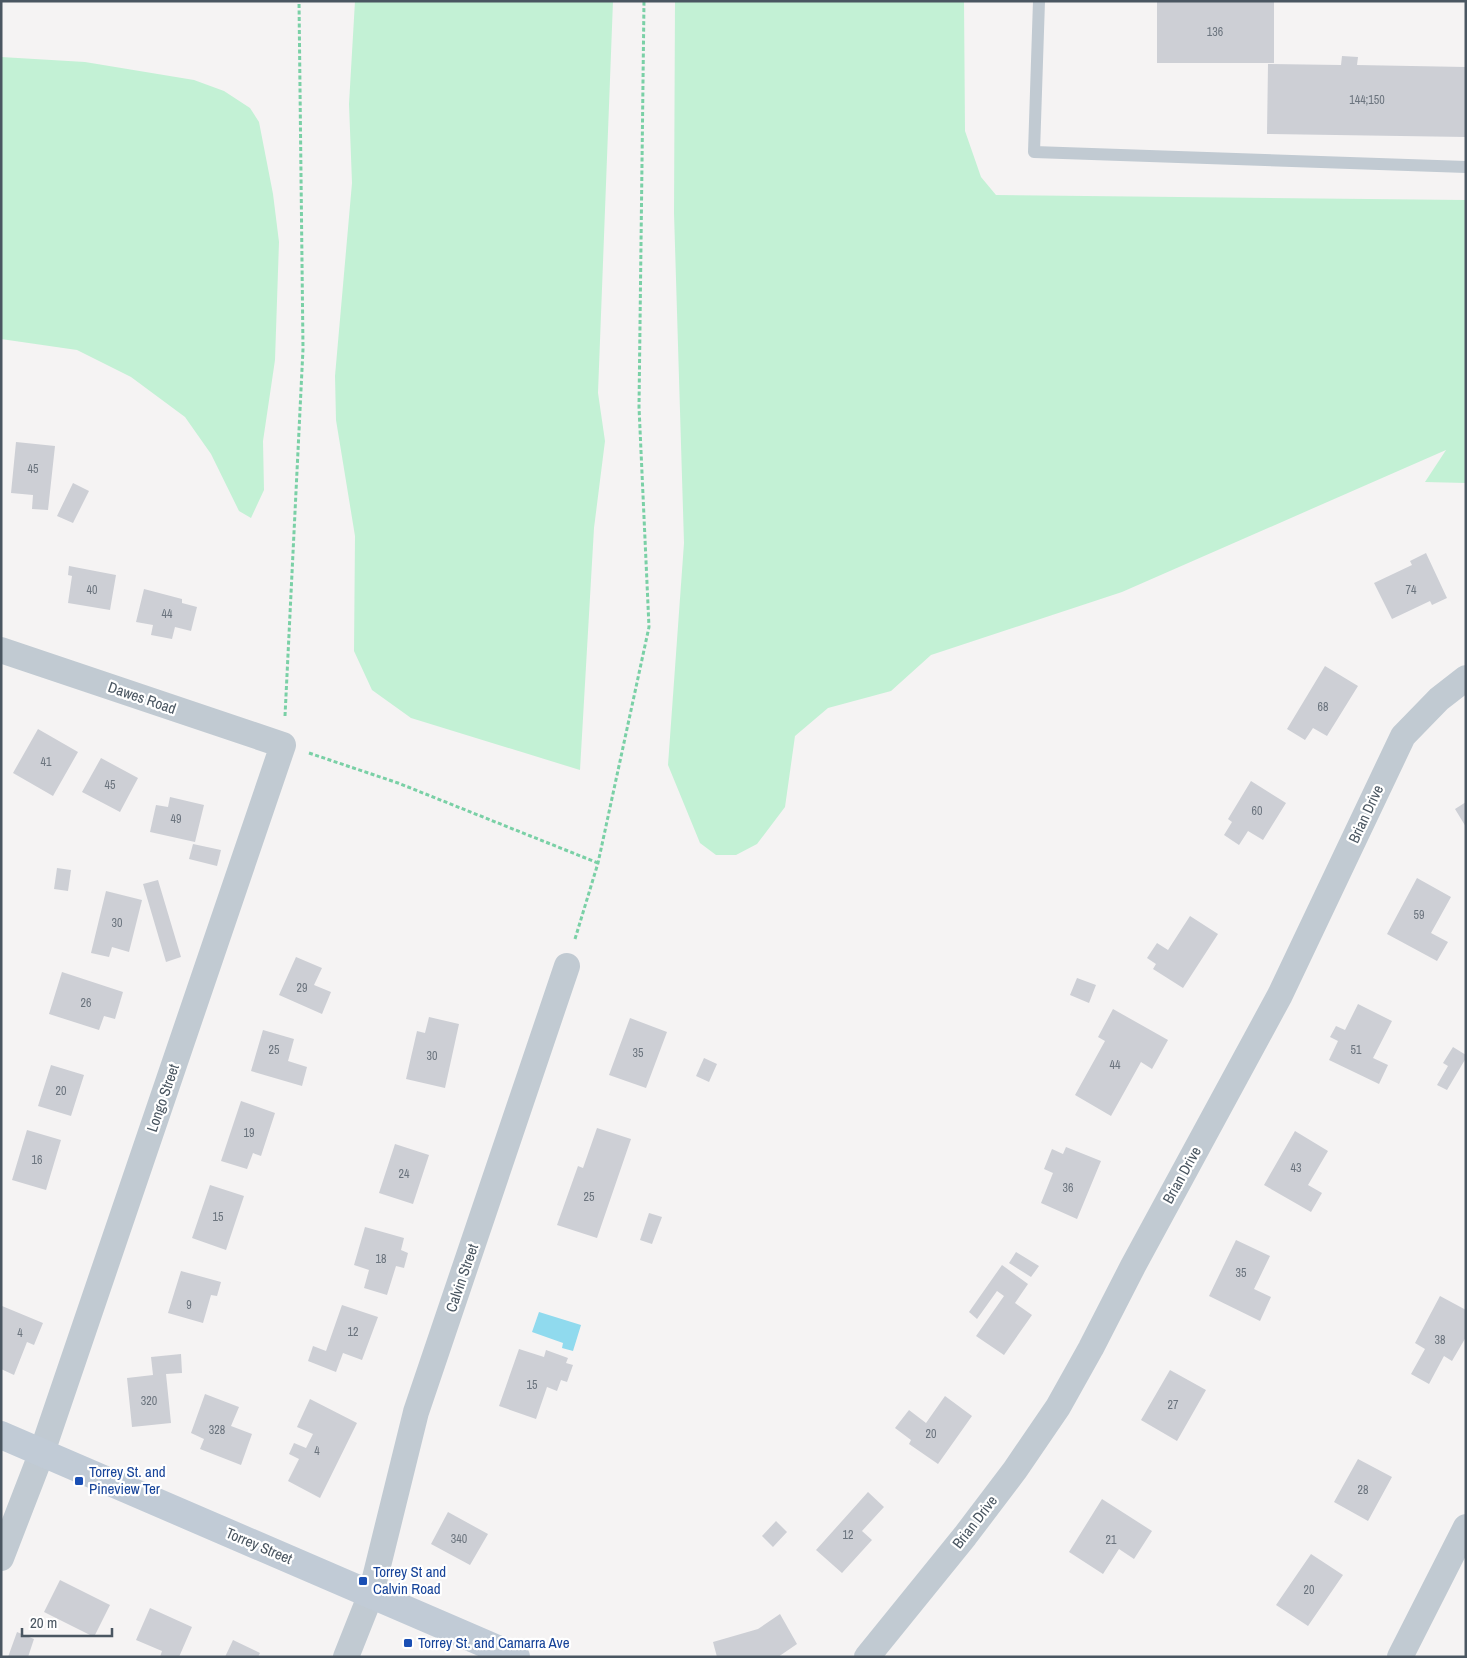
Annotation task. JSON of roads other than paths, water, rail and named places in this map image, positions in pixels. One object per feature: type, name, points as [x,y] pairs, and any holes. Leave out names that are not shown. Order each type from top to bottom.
[{"type":"main road","name":"Torrey Street","points":[[1,1435],[516,1657]]},
{"type":"street","name":"Dawes Road","points":[[1,650],[283,745]]},
{"type":"street","name":"Brian Drive","points":[[868,1657],[1015,1470],[1058,1407],[1280,995],[1403,736],[1439,699],[1466,678]]},
{"type":"street","name":"Longo Street","points":[[1,1558],[42,1452],[283,745]]},
{"type":"street","name":"Calvin Street","points":[[346,1657],[371,1594],[416,1412],[567,966]]},
{"type":"street","points":[[1400,1657],[1466,1527]]},
{"type":"lane","points":[[1039,1],[1034,152],[1466,167]]},
{"type":"water","points":[[539,1312],[581,1325],[573,1351],[562,1348],[563,1343],[532,1332]]},
{"type":"place","name":"Torrey St. and Pineview Ter","points":[[79,1481]]},
{"type":"place","name":"Torrey St and Calvin Road","points":[[363,1581]]},
{"type":"place","name":"Torrey St. and Camarra Ave","points":[[408,1643]]}]
